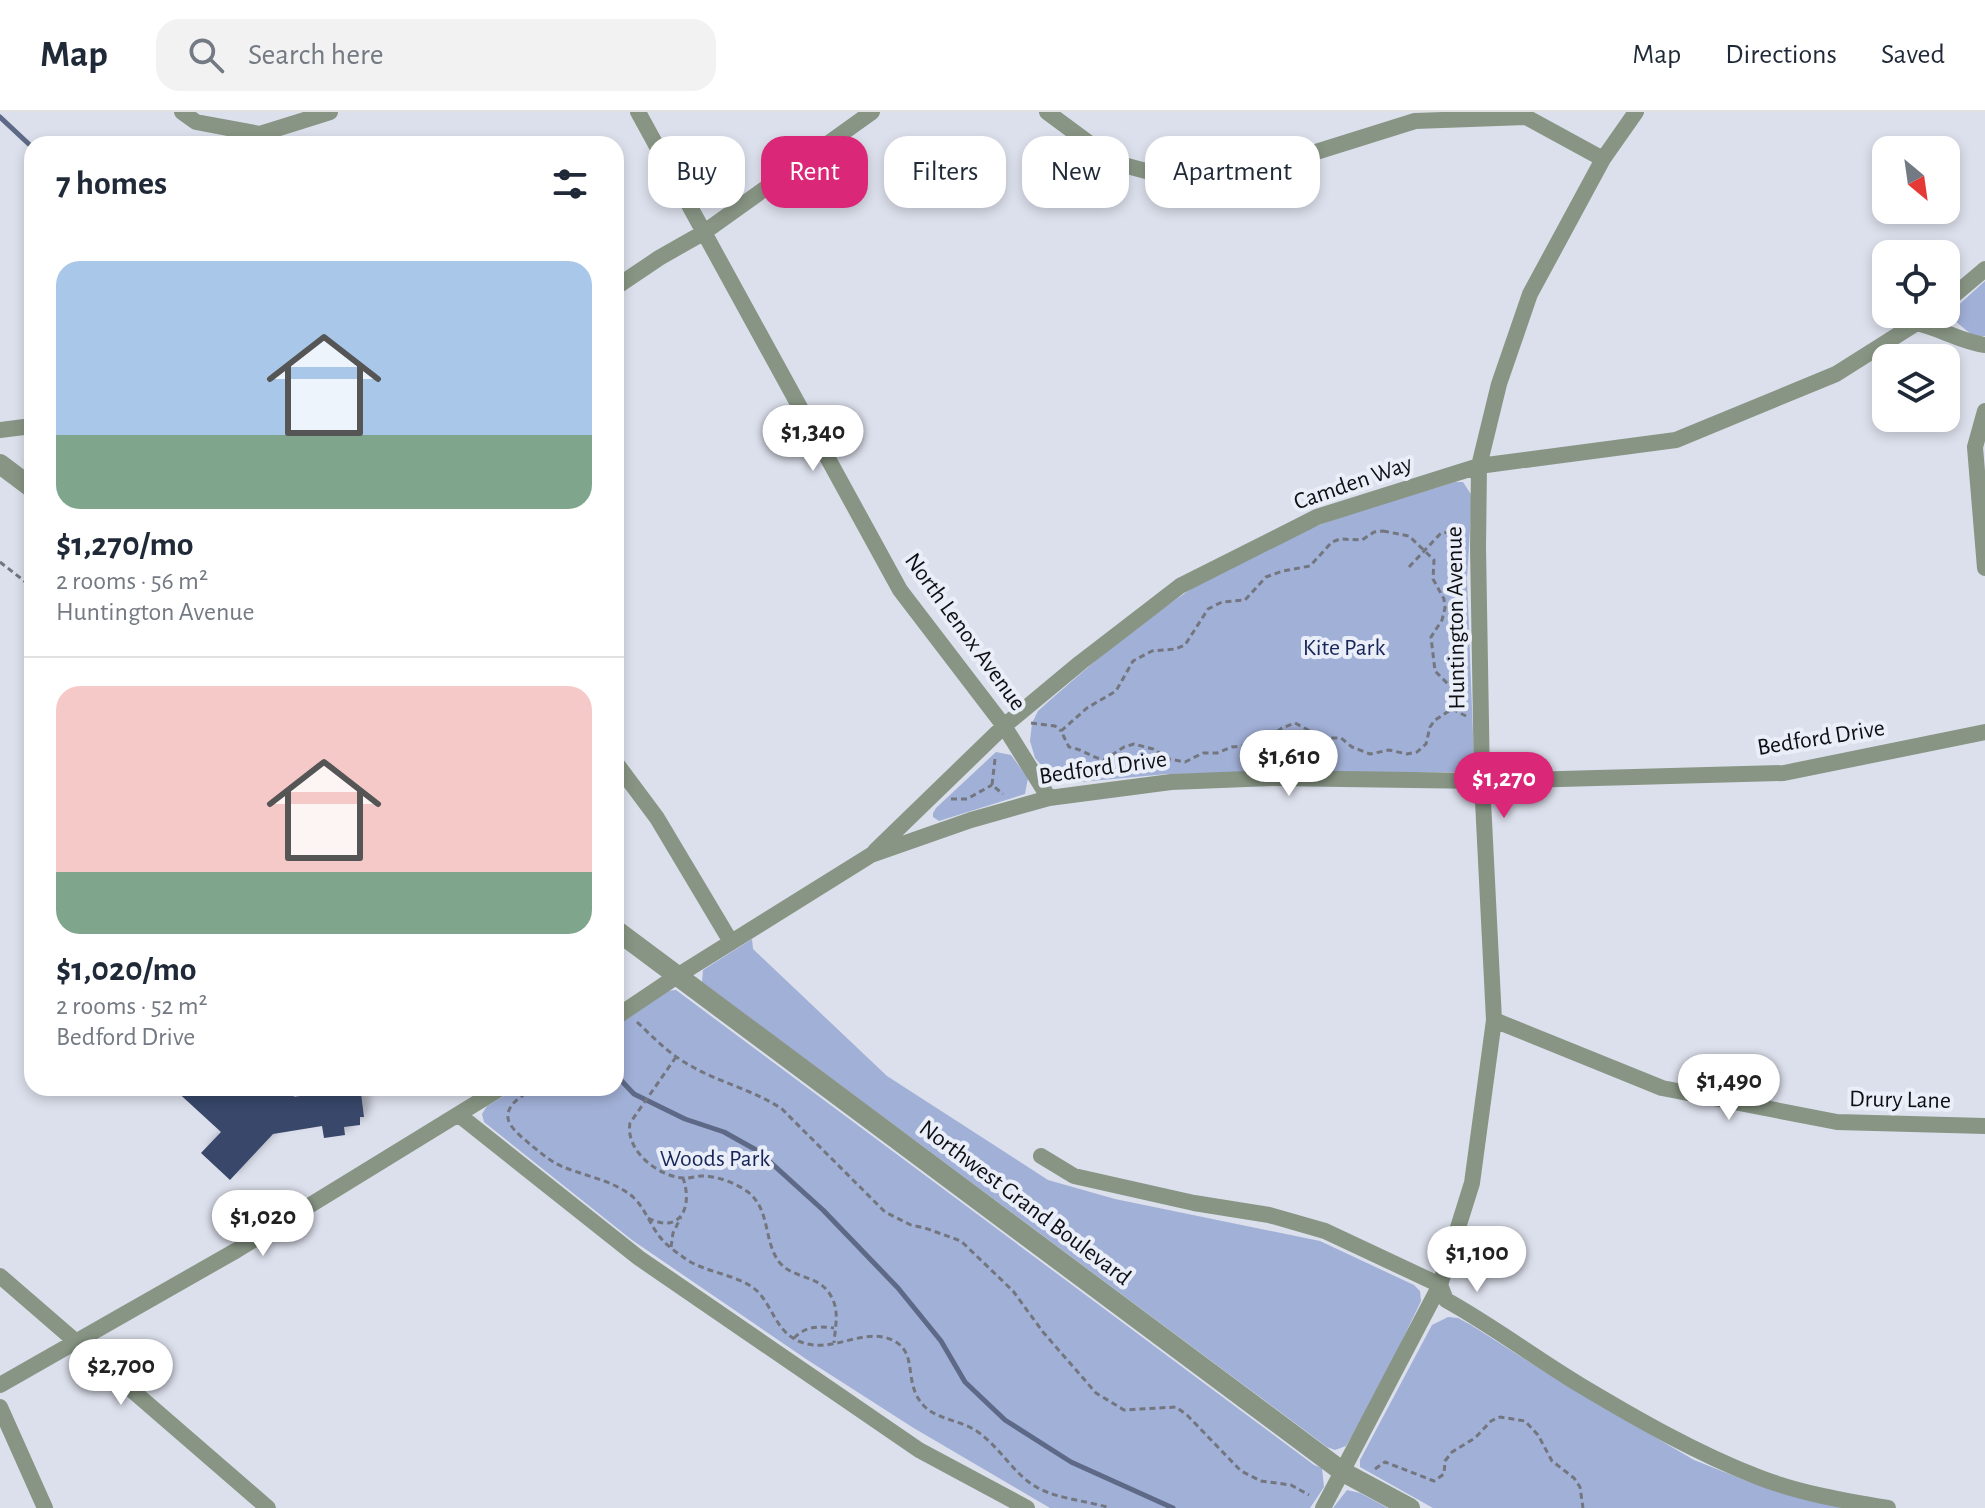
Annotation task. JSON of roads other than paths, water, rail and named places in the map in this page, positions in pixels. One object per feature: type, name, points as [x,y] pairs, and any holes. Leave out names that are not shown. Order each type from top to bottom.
[{"type":"street","points":[[182,112],[196,122],[260,134],[330,112]]},
{"type":"street","name":"North Lenox Avenue","points":[[638,112],[900,590],[1049,798]]},
{"type":"street","points":[[624,282],[703,233],[872,112]]},
{"type":"street","points":[[1047,112],[1116,163],[1191,183],[1300,157],[1415,121],[1526,117],[1603,159]]},
{"type":"street","name":"Huntington Avenue","points":[[1321,1504],[1343,1472],[1440,1285],[1472,1183],[1494,1020],[1482,781],[1479,466],[1499,384],[1530,294],[1603,159],[1636,112]]},
{"type":"street","points":[[1960,290],[1985,269]]},
{"type":"street","name":"Camden Way","points":[[871,855],[1000,730],[1180,586],[1317,517],[1479,466],[1676,440],[1836,374],[1910,328]]},
{"type":"street","points":[[1938,328],[1975,344],[1985,345]]},
{"type":"street","points":[[1985,411],[1975,447],[1985,568]]},
{"type":"street","points":[[0,430],[24,427]]},
{"type":"street","points":[[0,464],[24,482]]},
{"type":"street","name":"Bedford Drive","points":[[624,1012],[871,855],[971,820],[1049,798],[1171,782],[1273,778],[1482,781],[1784,773],[1985,732]]},
{"type":"street","points":[[624,774],[657,818],[731,942]]},
{"type":"street","name":"Northwest Grand Boulevard","points":[[624,936],[1343,1472],[1410,1508]]},
{"type":"street","name":"Drury Lane","points":[[1494,1020],[1662,1088],[1837,1122],[1985,1126]]},
{"type":"street","points":[[0,1385],[237,1250],[489,1096]]},
{"type":"street","points":[[459,1115],[639,1258],[919,1450],[1027,1508]]},
{"type":"street","name":"Northwest Grand Boulevard","points":[[1041,1156],[1074,1176],[1194,1203],[1269,1215],[1325,1231],[1440,1285],[1446,1300],[1672,1439],[1760,1478],[1888,1508]]},
{"type":"street","points":[[0,1276],[268,1508]]},
{"type":"street","points":[[0,1407],[45,1508]]},
{"type":"waterway","points":[[0,117],[24,140]]},
{"type":"waterway","points":[[624,1083],[634,1094],[685,1119],[724,1132],[758,1151],[823,1210],[898,1288],[941,1341],[965,1382],[1005,1420],[1071,1462],[1173,1508]]},
{"type":"park label","name":"Kite Park","points":[[1344,648]]},
{"type":"park label","name":"Woods Park","points":[[715,1159]]}]
